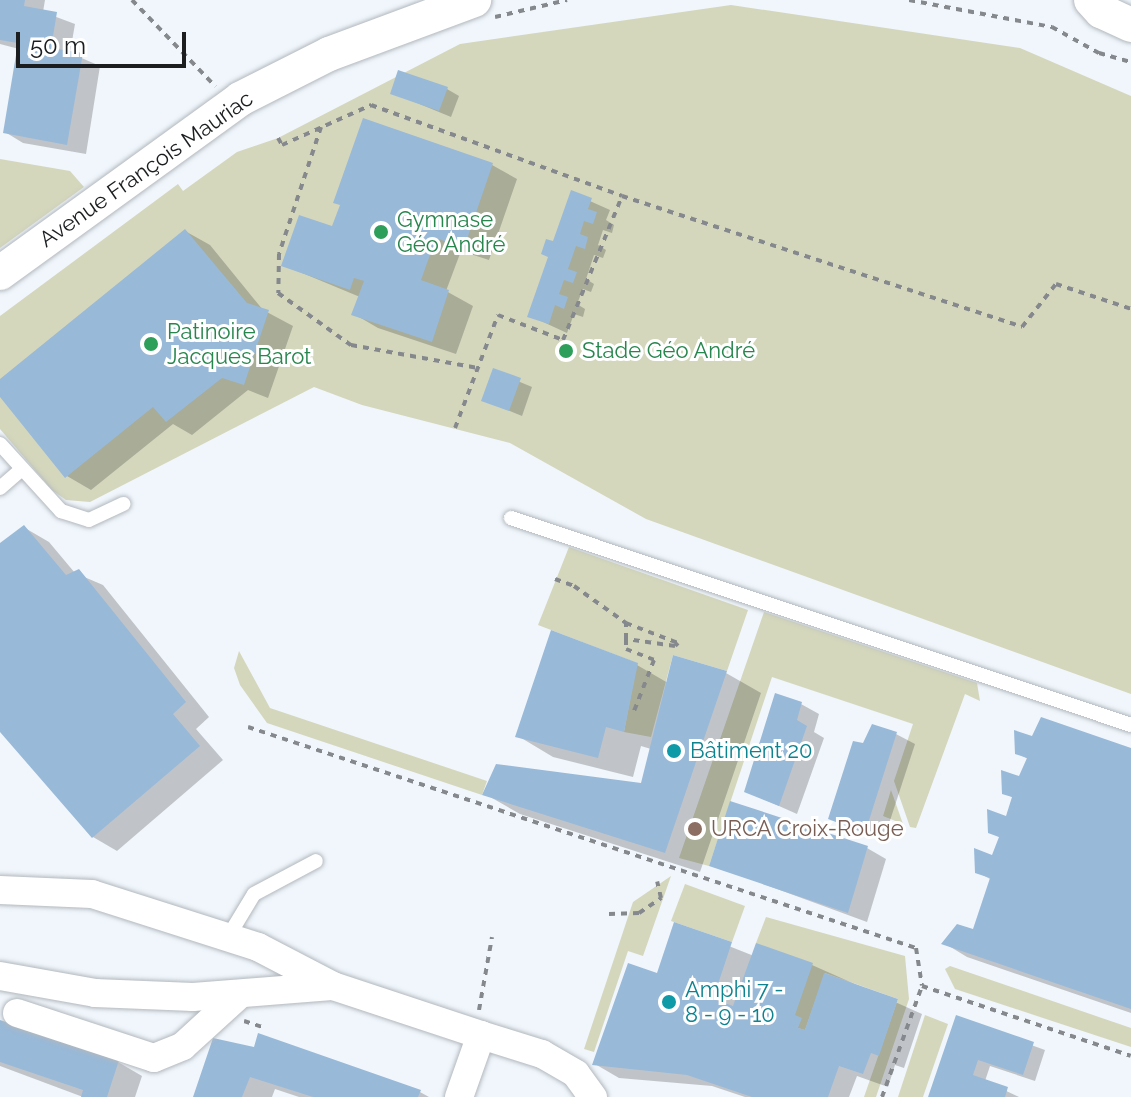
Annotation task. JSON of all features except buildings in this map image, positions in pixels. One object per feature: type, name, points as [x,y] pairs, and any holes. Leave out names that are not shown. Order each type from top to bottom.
[{"type":"street","points":[[1091,0],[1101,11],[1131,25]]},
{"type":"street","name":"Avenue François Mauriac","points":[[0,273],[231,106],[329,54],[462,7]]},
{"type":"street","points":[[0,890],[92,894],[258,947],[333,986],[542,1054],[576,1074],[593,1097]]},
{"type":"street","points":[[17,1013],[154,1058],[183,1046],[266,978],[258,947]]},
{"type":"street","points":[[0,976],[95,993],[247,993],[333,986]]},
{"type":"street","points":[[459,1097],[481,1035]]},
{"type":"lane","points":[[0,444],[61,511],[89,520],[123,504]]},
{"type":"lane","points":[[0,488],[22,469]]},
{"type":"lane","points":[[511,518],[1131,725]]},
{"type":"lane","points":[[228,937],[254,894],[316,861]]},
{"type":"path","points":[[132,0],[231,106]]},
{"type":"path","points":[[462,7],[567,0]]},
{"type":"path","points":[[909,0],[1052,27],[1099,53],[1131,62]]},
{"type":"path","points":[[278,138],[282,145],[371,105],[622,196],[1022,327],[1056,284],[1131,309]]},
{"type":"path","points":[[321,127],[279,254],[278,293],[351,345],[478,368]]},
{"type":"path","points":[[455,428],[498,315],[563,340],[622,196]]},
{"type":"path","points":[[555,579],[574,586],[626,623],[678,643],[675,646],[626,639]]},
{"type":"path","points":[[626,623],[626,649],[654,660],[634,711]]},
{"type":"path","points":[[248,727],[916,948],[922,986],[882,1097]]},
{"type":"path","points":[[609,914],[639,913],[661,898],[657,881]]},
{"type":"path","points":[[479,1007],[492,937]]},
{"type":"path","points":[[922,986],[1131,1056]]},
{"type":"green space","name":"Stade Géo André","points":[[731,5],[1020,48],[1131,96],[1131,694],[646,519],[510,443],[362,405],[314,387],[90,502],[66,500],[52,490],[0,429],[0,316],[178,184],[183,191],[237,152],[278,138],[460,44]]},
{"type":"green space","points":[[0,159],[70,171],[84,187],[0,248]]},
{"type":"green space","points":[[569,547],[748,610],[727,671],[673,655],[651,737],[624,732],[637,663],[538,625]]},
{"type":"green space","points":[[764,612],[977,683],[980,701],[965,694],[916,828],[910,827],[894,781],[913,724],[772,677],[709,866],[679,858]]},
{"type":"green space","points":[[239,651],[270,708],[487,781],[482,795],[267,723],[240,685],[234,668]]},
{"type":"green space","points":[[891,790],[903,824],[883,816]]},
{"type":"green space","points":[[671,876],[643,956],[628,951],[594,1052],[584,1049],[633,902]]},
{"type":"green space","points":[[685,884],[745,906],[732,942],[671,921]]},
{"type":"green space","points":[[766,917],[905,956],[909,999],[876,1097],[864,1097],[898,999],[825,973],[805,1030],[798,1028],[756,943]]},
{"type":"green space","points":[[950,966],[1131,1028],[1131,1047],[955,989],[945,969]]},
{"type":"green space","points":[[925,1015],[948,1024],[923,1097],[898,1097]]},
{"type":"place","name":"Gymnase Géo André","points":[[381,232]]},
{"type":"place","name":"Patinoire Jacques Barot","points":[[151,344]]},
{"type":"place","name":"Stade Géo André","points":[[566,351]]},
{"type":"place","name":"Bâtiment 20","points":[[674,751]]},
{"type":"place","name":"URCA Croix-Rouge","points":[[695,829]]},
{"type":"place","name":"Amphi 7 - 8 - 9 - 10","points":[[669,1002]]}]
